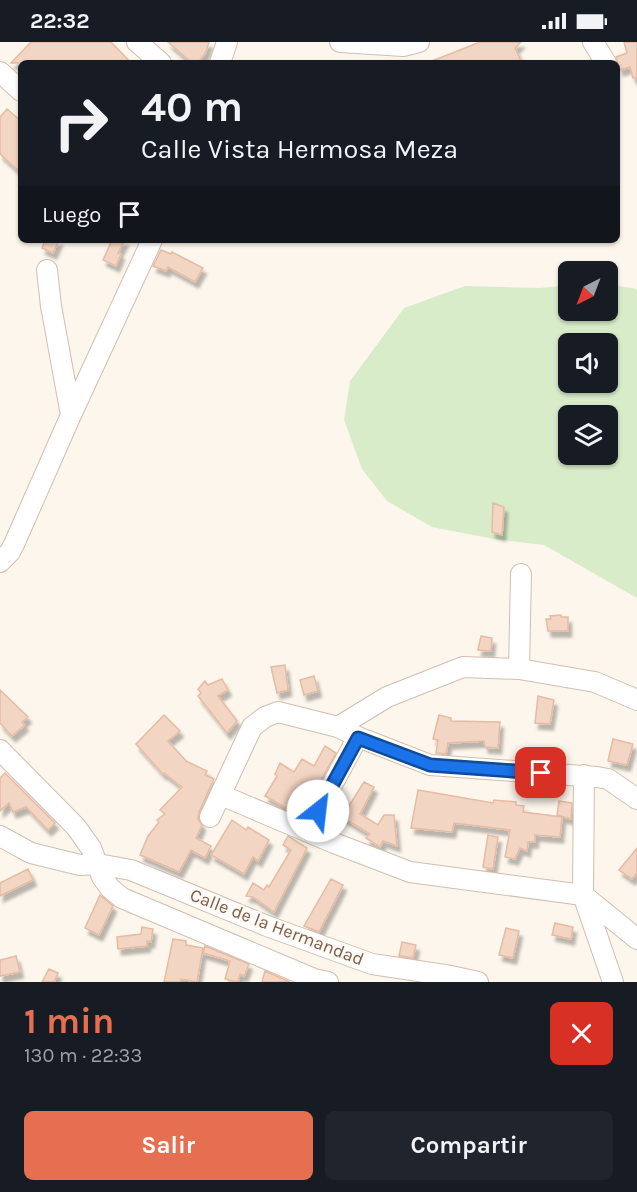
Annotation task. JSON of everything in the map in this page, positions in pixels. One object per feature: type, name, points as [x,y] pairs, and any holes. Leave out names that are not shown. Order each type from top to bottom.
[{"type":"street","points":[[137,42],[158,60]]},
{"type":"street","points":[[221,60],[227,42]]},
{"type":"street","points":[[342,42],[404,46],[419,42]]},
{"type":"street","points":[[593,42],[604,60]]},
{"type":"street","points":[[0,72],[18,88]]},
{"type":"street","points":[[0,562],[10,552],[15,542],[151,243]]},
{"type":"street","points":[[47,270],[51,306],[71,415]]},
{"type":"street","points":[[519,669],[521,574]]},
{"type":"street","points":[[338,727],[387,697],[463,667],[519,669],[596,682],[637,700]]},
{"type":"street","points":[[210,817],[252,727],[265,717],[278,712],[338,727],[358,738],[430,765],[584,775],[608,779],[637,799]]},
{"type":"street","points":[[334,843],[322,827],[318,811],[358,738]]},
{"type":"street","points":[[0,750],[76,827],[91,848],[89,864],[122,898],[314,979],[328,982]]},
{"type":"street","points":[[584,775],[583,895],[613,982]]},
{"type":"street","points":[[221,795],[334,843],[410,872],[583,895],[637,939]]},
{"type":"street","name":"Calle de la Hermandad","points":[[0,836],[31,853],[131,870],[267,926],[372,964],[478,982]]},
{"type":"street","points":[[258,954],[267,926]]},
{"type":"green space","points":[[465,286],[540,288],[558,286],[558,321],[618,321],[618,286],[637,289],[637,598],[544,545],[494,539],[432,527],[387,501],[362,469],[344,420],[350,381],[404,308]]},
{"type":"building","points":[[31,42],[111,42],[128,60],[18,60],[18,63],[11,63]]},
{"type":"building","points":[[168,42],[209,42],[200,60],[189,60]]},
{"type":"building","points":[[480,42],[521,42],[515,48],[521,60],[435,60]]},
{"type":"building","points":[[624,42],[637,42],[637,77],[633,78],[630,67],[620,70],[620,60],[617,60],[616,57],[627,53]]},
{"type":"building","points":[[7,109],[18,118],[18,170],[0,154],[0,117]]},
{"type":"building","points":[[44,243],[58,243],[53,253],[42,248]]},
{"type":"building","points":[[111,243],[123,243],[118,253],[121,254],[116,266],[103,260]]},
{"type":"building","points":[[161,250],[171,254],[172,252],[203,268],[195,282],[168,267],[166,271],[153,266]]},
{"type":"building","points":[[493,503],[504,507],[502,535],[492,532]]},
{"type":"building","points":[[561,615],[561,617],[568,617],[568,631],[548,631],[546,619],[551,619],[550,616]]},
{"type":"building","points":[[481,636],[492,638],[491,651],[478,650]]},
{"type":"building","points":[[285,665],[288,690],[277,693],[271,667]]},
{"type":"building","points":[[314,676],[318,691],[304,695],[300,680]]},
{"type":"building","points":[[222,679],[228,690],[218,696],[237,721],[227,733],[198,696],[201,693],[198,689],[205,681],[208,685]]},
{"type":"building","points":[[0,690],[28,717],[22,722],[25,725],[12,736],[0,723]]},
{"type":"building","points":[[538,696],[554,700],[550,724],[535,723]]},
{"type":"building","points":[[164,715],[180,731],[168,741],[186,761],[207,771],[205,775],[214,779],[199,812],[198,819],[202,825],[196,838],[211,846],[205,858],[191,850],[179,872],[140,855],[148,836],[159,822],[157,820],[165,814],[160,810],[182,787],[163,774],[136,744]]},
{"type":"building","points":[[439,715],[451,718],[451,721],[500,722],[498,748],[485,747],[484,741],[448,743],[446,754],[436,753],[438,740],[433,739]]},
{"type":"building","points":[[613,739],[633,744],[627,765],[608,761]]},
{"type":"building","points":[[325,746],[336,753],[307,805],[302,802],[300,807],[292,803],[288,809],[265,796],[277,776],[275,774],[280,763],[294,772],[302,759],[314,766]]},
{"type":"building","points":[[5,773],[55,823],[48,830],[26,807],[13,812],[9,803],[0,811],[0,778]]},
{"type":"building","points":[[364,782],[374,787],[360,814],[378,825],[384,815],[394,815],[397,846],[383,841],[380,847],[366,838],[370,834],[342,817]]},
{"type":"building","points":[[418,790],[493,803],[494,800],[516,802],[516,805],[524,806],[523,812],[562,817],[560,837],[535,835],[535,842],[528,842],[527,851],[520,848],[515,859],[505,857],[510,830],[454,823],[452,832],[411,828]]},
{"type":"building","points":[[559,801],[572,803],[571,819],[557,815]]},
{"type":"building","points":[[232,820],[246,830],[248,827],[269,840],[258,861],[253,857],[244,874],[211,855]]},
{"type":"building","points":[[488,835],[498,837],[493,869],[483,867]]},
{"type":"building","points":[[288,836],[307,848],[274,912],[253,897],[246,896],[253,883],[264,890],[267,885],[269,887],[291,850],[283,845]]},
{"type":"building","points":[[637,848],[637,873],[632,879],[619,870]]},
{"type":"building","points":[[28,869],[33,880],[0,896],[0,883]]},
{"type":"building","points":[[331,879],[343,885],[319,932],[304,926]]},
{"type":"building","points":[[100,895],[113,906],[99,935],[85,928]]},
{"type":"building","points":[[555,923],[573,927],[571,939],[552,935]]},
{"type":"building","points":[[142,927],[153,929],[151,942],[147,941],[147,946],[118,949],[117,937],[141,934]]},
{"type":"building","points":[[506,928],[519,931],[513,958],[499,955]]},
{"type":"building","points":[[173,939],[186,941],[186,945],[203,948],[197,982],[181,979],[180,982],[164,982]]},
{"type":"building","points":[[402,942],[416,945],[413,958],[399,956]]},
{"type":"building","points":[[205,946],[249,964],[244,976],[240,974],[238,982],[225,979],[230,961],[203,953]]},
{"type":"building","points":[[16,956],[20,972],[0,976],[0,960]]},
{"type":"building","points":[[49,969],[58,973],[54,982],[42,982]]},
{"type":"building","points":[[265,971],[290,982],[262,982]]},
{"type":"route","points":[[318,811],[358,738],[430,765],[541,773]]}]
